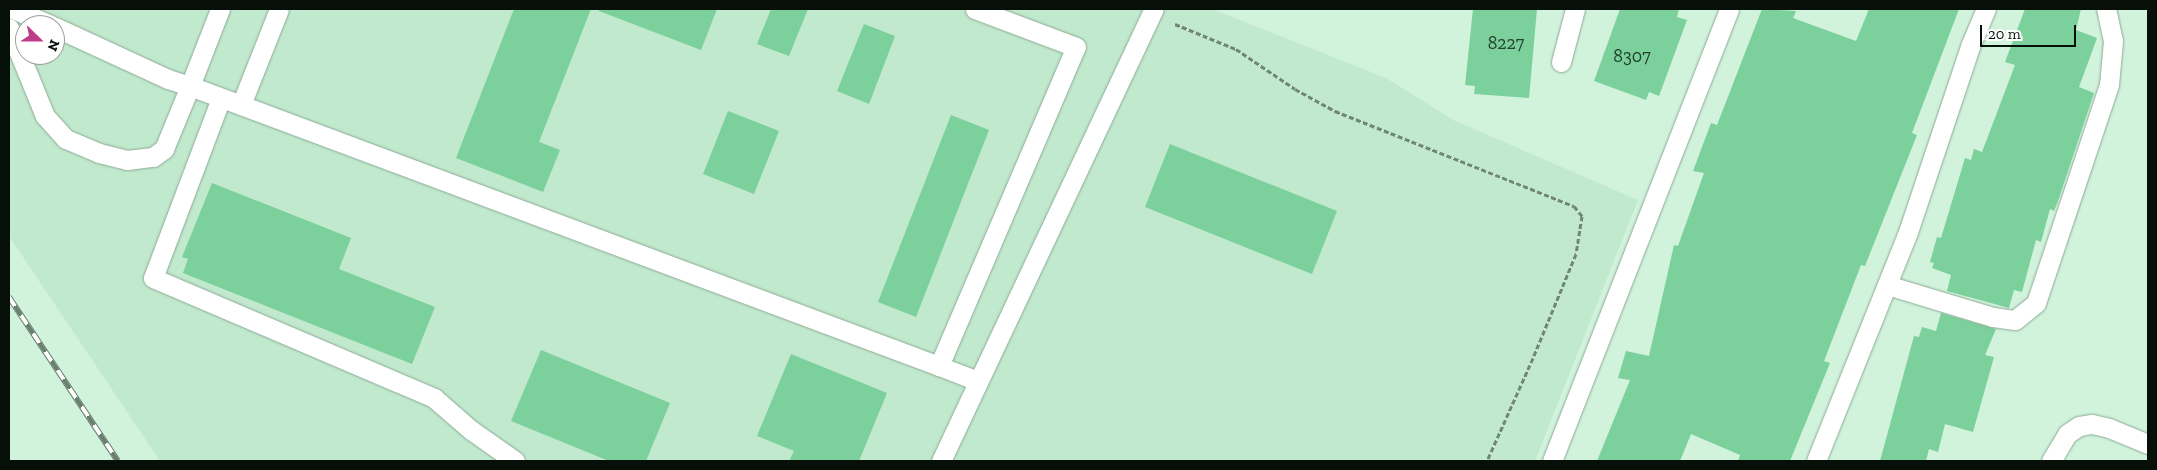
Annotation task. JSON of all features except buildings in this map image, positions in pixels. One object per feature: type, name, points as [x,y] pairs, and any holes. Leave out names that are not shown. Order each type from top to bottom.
[{"type":"lane","points":[[13,9],[27,15]]},
{"type":"lane","points":[[9,28],[45,116],[66,138],[99,152],[127,160],[153,157],[164,150],[220,9]]},
{"type":"lane","points":[[241,105],[279,9]]},
{"type":"lane","points":[[939,366],[1076,47],[975,9]]},
{"type":"lane","points":[[1561,62],[1575,9]]},
{"type":"lane","points":[[1552,461],[1729,9]]},
{"type":"lane","points":[[1816,461],[1907,235],[1971,44],[1986,9]]},
{"type":"lane","points":[[1887,285],[1993,317],[2015,320],[2036,303],[2109,85],[2113,41],[2106,9]]},
{"type":"lane","points":[[941,461],[1153,11]]},
{"type":"lane","points":[[65,32],[168,79],[978,380]]},
{"type":"lane","points":[[220,98],[153,278],[434,398],[471,430],[515,461]]},
{"type":"lane","points":[[2051,461],[2067,434],[2078,426],[2092,424],[2109,428],[2148,444]]},
{"type":"path","points":[[1153,11],[1236,49],[1295,89],[1335,111],[1574,206],[1582,216],[1576,254],[1533,358],[1487,461]]},
{"type":"shaded area","points":[[9,9],[1212,9],[1386,78],[1453,120],[1638,200],[1535,461],[160,461],[9,236]]},
{"type":"railway","points":[[9,297],[118,461]]}]
